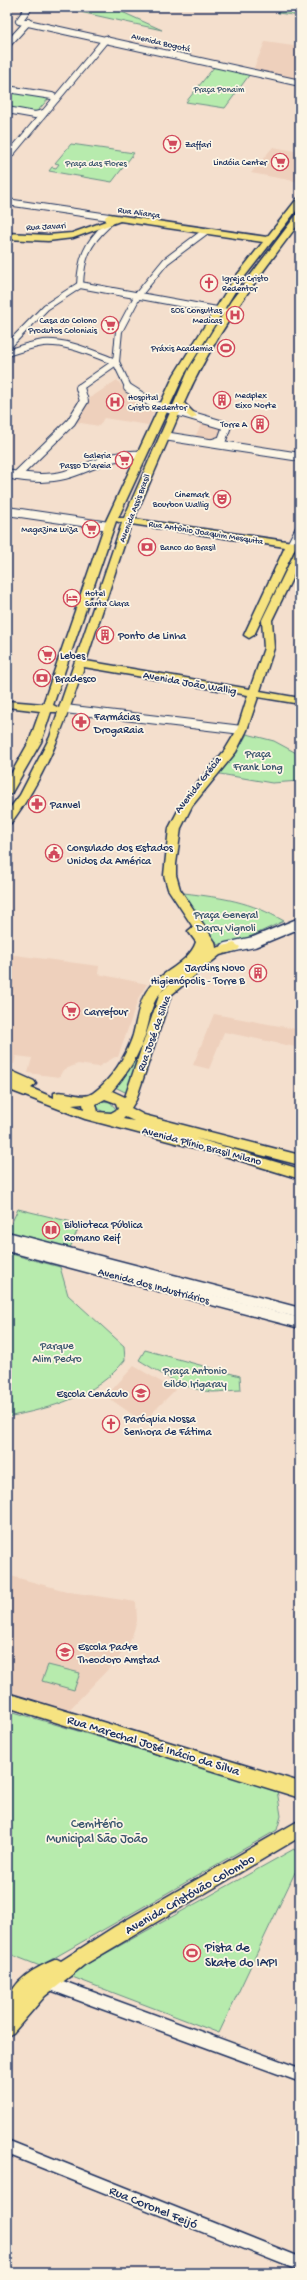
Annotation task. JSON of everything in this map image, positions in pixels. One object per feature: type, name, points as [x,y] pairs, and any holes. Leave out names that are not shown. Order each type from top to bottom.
[{"type":"main road","name":"Avenida Assis Brasil","points":[[7,791],[30,754],[48,709],[110,523],[179,375],[217,310],[268,240],[300,201]]},
{"type":"main road","points":[[288,215],[300,216]]},
{"type":"main road","name":"Avenida Assis Brasil","points":[[7,820],[25,796],[46,756],[65,709],[81,663],[128,520],[194,369],[228,312],[256,272],[300,216]]},
{"type":"main road","name":"Rua Javari","points":[[7,236],[48,238],[86,231],[109,221],[121,219]]},
{"type":"main road","name":"Rua Aliança","points":[[121,219],[268,240]]},
{"type":"main road","points":[[86,231],[92,232],[95,235]]},
{"type":"main road","points":[[177,408],[192,416]]},
{"type":"main road","name":"Rua Antônio Joaquim Mesquita","points":[[110,523],[128,520],[297,548]]},
{"type":"main road","name":"Avenida Grécia","points":[[205,953],[202,942],[165,887],[161,871],[167,827],[173,815],[194,786],[223,752],[239,729],[265,648],[265,642],[259,630],[258,617],[297,548]]},
{"type":"main road","name":"Avenida Grécia","points":[[251,692],[270,642],[266,631],[267,620],[297,548]]},
{"type":"main road","points":[[249,635],[258,617]]},
{"type":"main road","name":"Avenida João Wallig","points":[[81,663],[300,701]]},
{"type":"main road","points":[[7,704],[48,709],[65,709]]},
{"type":"main road","points":[[205,953],[216,952],[234,947]]},
{"type":"main road","name":"Rua José da Silva","points":[[96,1097],[119,1076],[130,1057],[152,993],[162,981],[205,953]]},
{"type":"main road","name":"Rua José da Silva","points":[[125,1108],[130,1100],[166,993],[205,953]]},
{"type":"main road","points":[[7,1074],[72,1100],[96,1097]]},
{"type":"main road","name":"Avenida Plínio Brasil Milano","points":[[7,1084],[98,1117],[300,1174]]},
{"type":"main road","name":"Avenida Plínio Brasil Milano","points":[[96,1097],[115,1096],[123,1101],[125,1108],[140,1119],[300,1160]]},
{"type":"main road","points":[[96,1097],[89,1106],[98,1117],[118,1116],[125,1108]]},
{"type":"main road","name":"Rua Marechal José Inácio da Silva","points":[[7,1700],[300,1790]]},
{"type":"main road","name":"Avenida Cristóvão Colombo","points":[[7,2027],[20,1994],[31,1980],[78,1958],[300,1828]]},
{"type":"main road","name":"Avenida Cristóvão Colombo","points":[[7,2027],[20,2008],[47,1982],[78,1958]]},
{"type":"street","name":"Avenida Bogotá","points":[[29,7],[19,21],[300,83]]},
{"type":"street","points":[[7,45],[28,22]]},
{"type":"street","points":[[7,158],[40,115],[56,99],[106,39]]},
{"type":"street","points":[[7,89],[52,96],[56,99]]},
{"type":"street","points":[[7,110],[40,115]]},
{"type":"street","name":"Rua Aliança","points":[[7,202],[109,221]]},
{"type":"street","points":[[80,285],[81,259],[85,248],[109,221]]},
{"type":"street","points":[[177,408],[164,409],[154,405],[129,388],[116,362],[116,345],[119,331],[138,294],[166,261],[206,231]]},
{"type":"street","points":[[8,349],[46,307],[80,285],[138,294],[228,312]]},
{"type":"street","points":[[8,349],[49,343],[67,346],[116,362]]},
{"type":"street","points":[[20,475],[29,462],[78,412],[84,401],[80,388],[116,362]]},
{"type":"street","points":[[192,416],[227,426],[224,443]]},
{"type":"street","points":[[164,436],[213,443],[224,443],[300,457]]},
{"type":"street","points":[[7,474],[44,478],[66,475],[109,456],[119,454],[141,455]]},
{"type":"street","points":[[7,511],[110,523]]},
{"type":"street","name":"Avenida Grécia","points":[[297,548],[300,528]]},
{"type":"street","points":[[65,709],[239,729]]},
{"type":"street","points":[[234,947],[261,940],[298,924]]},
{"type":"street","name":"Avenida dos Industriários","points":[[7,1237],[300,1323]]},
{"type":"street","name":"Avenida dos Industriários","points":[[7,1246],[300,1313]]},
{"type":"street","points":[[47,1982],[300,2075]]},
{"type":"street","name":"Rua Coronel Feijó","points":[[7,2147],[300,2264]]},
{"type":"shaded area","points":[[265,42],[300,47],[300,72],[295,79],[253,70]]},
{"type":"shaded area","name":"Lindóia Center","points":[[273,147],[300,152],[300,182],[251,173]]},
{"type":"shaded area","name":"Hospital Cristo Redentor","points":[[117,380],[126,391],[155,409],[148,425],[104,418],[99,426],[75,422],[86,405],[87,400]]},
{"type":"shaded area","points":[[203,421],[225,426],[218,440],[195,437]]},
{"type":"shaded area","name":"Carrefour","points":[[7,954],[99,966],[98,974],[147,984],[139,997],[118,1057],[115,1057],[98,1067],[78,1064],[63,1070],[59,1077],[28,1073],[32,1058],[16,1056],[14,1064],[7,1064]]},
{"type":"shaded area","points":[[214,1014],[296,1029],[300,1025],[300,1048],[224,1032],[209,1069],[193,1065]]},
{"type":"shaded area","name":"Escola Cenáculo","points":[[134,1366],[175,1390],[143,1422],[106,1396]]},
{"type":"shaded area","name":"Escola Padre Theodoro Amstad","points":[[7,1575],[70,1592],[136,1602],[137,1621],[130,1642],[116,1661],[66,1713],[7,1696]]},
{"type":"green space","points":[[73,7],[111,7],[162,30],[71,10]]},
{"type":"green space","points":[[280,7],[300,7],[300,16],[278,13]]},
{"type":"green space","name":"Praça Ponaim","points":[[215,66],[250,74],[225,108],[186,102]]},
{"type":"green space","points":[[7,90],[50,97],[35,114],[7,109]]},
{"type":"green space","name":"Praça das Flores","points":[[71,144],[134,153],[112,182],[49,171],[52,167],[56,168],[59,164],[55,163]]},
{"type":"green space","name":"Praça Frank Long","points":[[247,734],[274,741],[300,755],[300,781],[272,783],[220,774],[219,772],[236,753]]},
{"type":"green space","name":"Praça General Darcy Vignoli","points":[[184,893],[236,901],[271,914],[284,921],[247,938],[216,945],[182,895]]},
{"type":"green space","points":[[157,998],[127,1093],[115,1087],[129,1071]]},
{"type":"green space","points":[[101,1101],[110,1102],[116,1109],[111,1112],[100,1110],[96,1105]]},
{"type":"green space","points":[[18,1209],[80,1224],[70,1248],[7,1233]]},
{"type":"green space","name":"Parque Alim Pedro","points":[[7,1253],[60,1267],[68,1295],[124,1346],[125,1360],[113,1373],[87,1392],[40,1410],[7,1417]]},
{"type":"green space","name":"Praça Antonio Gildo Irigaray","points":[[145,1350],[240,1376],[241,1390],[213,1392],[203,1391],[183,1385],[139,1360]]},
{"type":"green space","points":[[48,1665],[80,1673],[74,1690],[42,1681]]},
{"type":"green space","name":"Cemitério Municipal São João","points":[[7,1710],[277,1790],[281,1816],[277,1830],[40,1966],[7,1953]]},
{"type":"green space","points":[[294,1849],[300,1857],[300,1862],[219,2033],[67,1975]]},
{"type":"place","name":"Zaffari","points":[[172,144]]},
{"type":"place","name":"Lindóia Center","points":[[280,162]]},
{"type":"place","name":"Igreja Cristo Redentor","points":[[209,283]]},
{"type":"place","name":"SOS Consultas Medicas","points":[[235,315]]},
{"type":"place","name":"Casa do Colono Produtos Coloniais","points":[[110,325]]},
{"type":"place","name":"Práxis Academia","points":[[226,348]]},
{"type":"place","name":"Medplex Eixo Norte","points":[[222,400]]},
{"type":"place","name":"Hospital Cristo Redentor","points":[[115,402]]},
{"type":"place","name":"Torre A","points":[[260,424]]},
{"type":"place","name":"Galeria Passo D'areia","points":[[124,460]]},
{"type":"place","name":"Cinemark Bourbon Wallig","points":[[222,499]]},
{"type":"place","name":"Magazine Luiza","points":[[91,529]]},
{"type":"place","name":"Banco do Brasil","points":[[147,547]]},
{"type":"place","name":"Hotel Santa Clara","points":[[72,598]]},
{"type":"place","name":"Ponto de Linha","points":[[105,635]]},
{"type":"place","name":"Lebes","points":[[47,655]]},
{"type":"place","name":"Bradesco","points":[[42,678]]},
{"type":"place","name":"Farmácias DrogaRaia","points":[[81,722]]},
{"type":"place","name":"Panvel","points":[[37,804]]},
{"type":"place","name":"Consulado dos Estados Unidos da América","points":[[54,853]]},
{"type":"place","name":"Jardins Novo Higienópolis - Torre B","points":[[258,973]]},
{"type":"place","name":"Carrefour","points":[[71,1011]]},
{"type":"place","name":"Biblioteca Pública Romano Reif","points":[[51,1230]]},
{"type":"place","name":"Escola Cenáculo","points":[[141,1393]]},
{"type":"place","name":"Paróquia Nossa Senhora de Fátima","points":[[111,1424]]},
{"type":"place","name":"Escola Padre Theodoro Amstad","points":[[65,1652]]},
{"type":"place","name":"Pista de Skate do IAPI","points":[[192,1953]]}]
